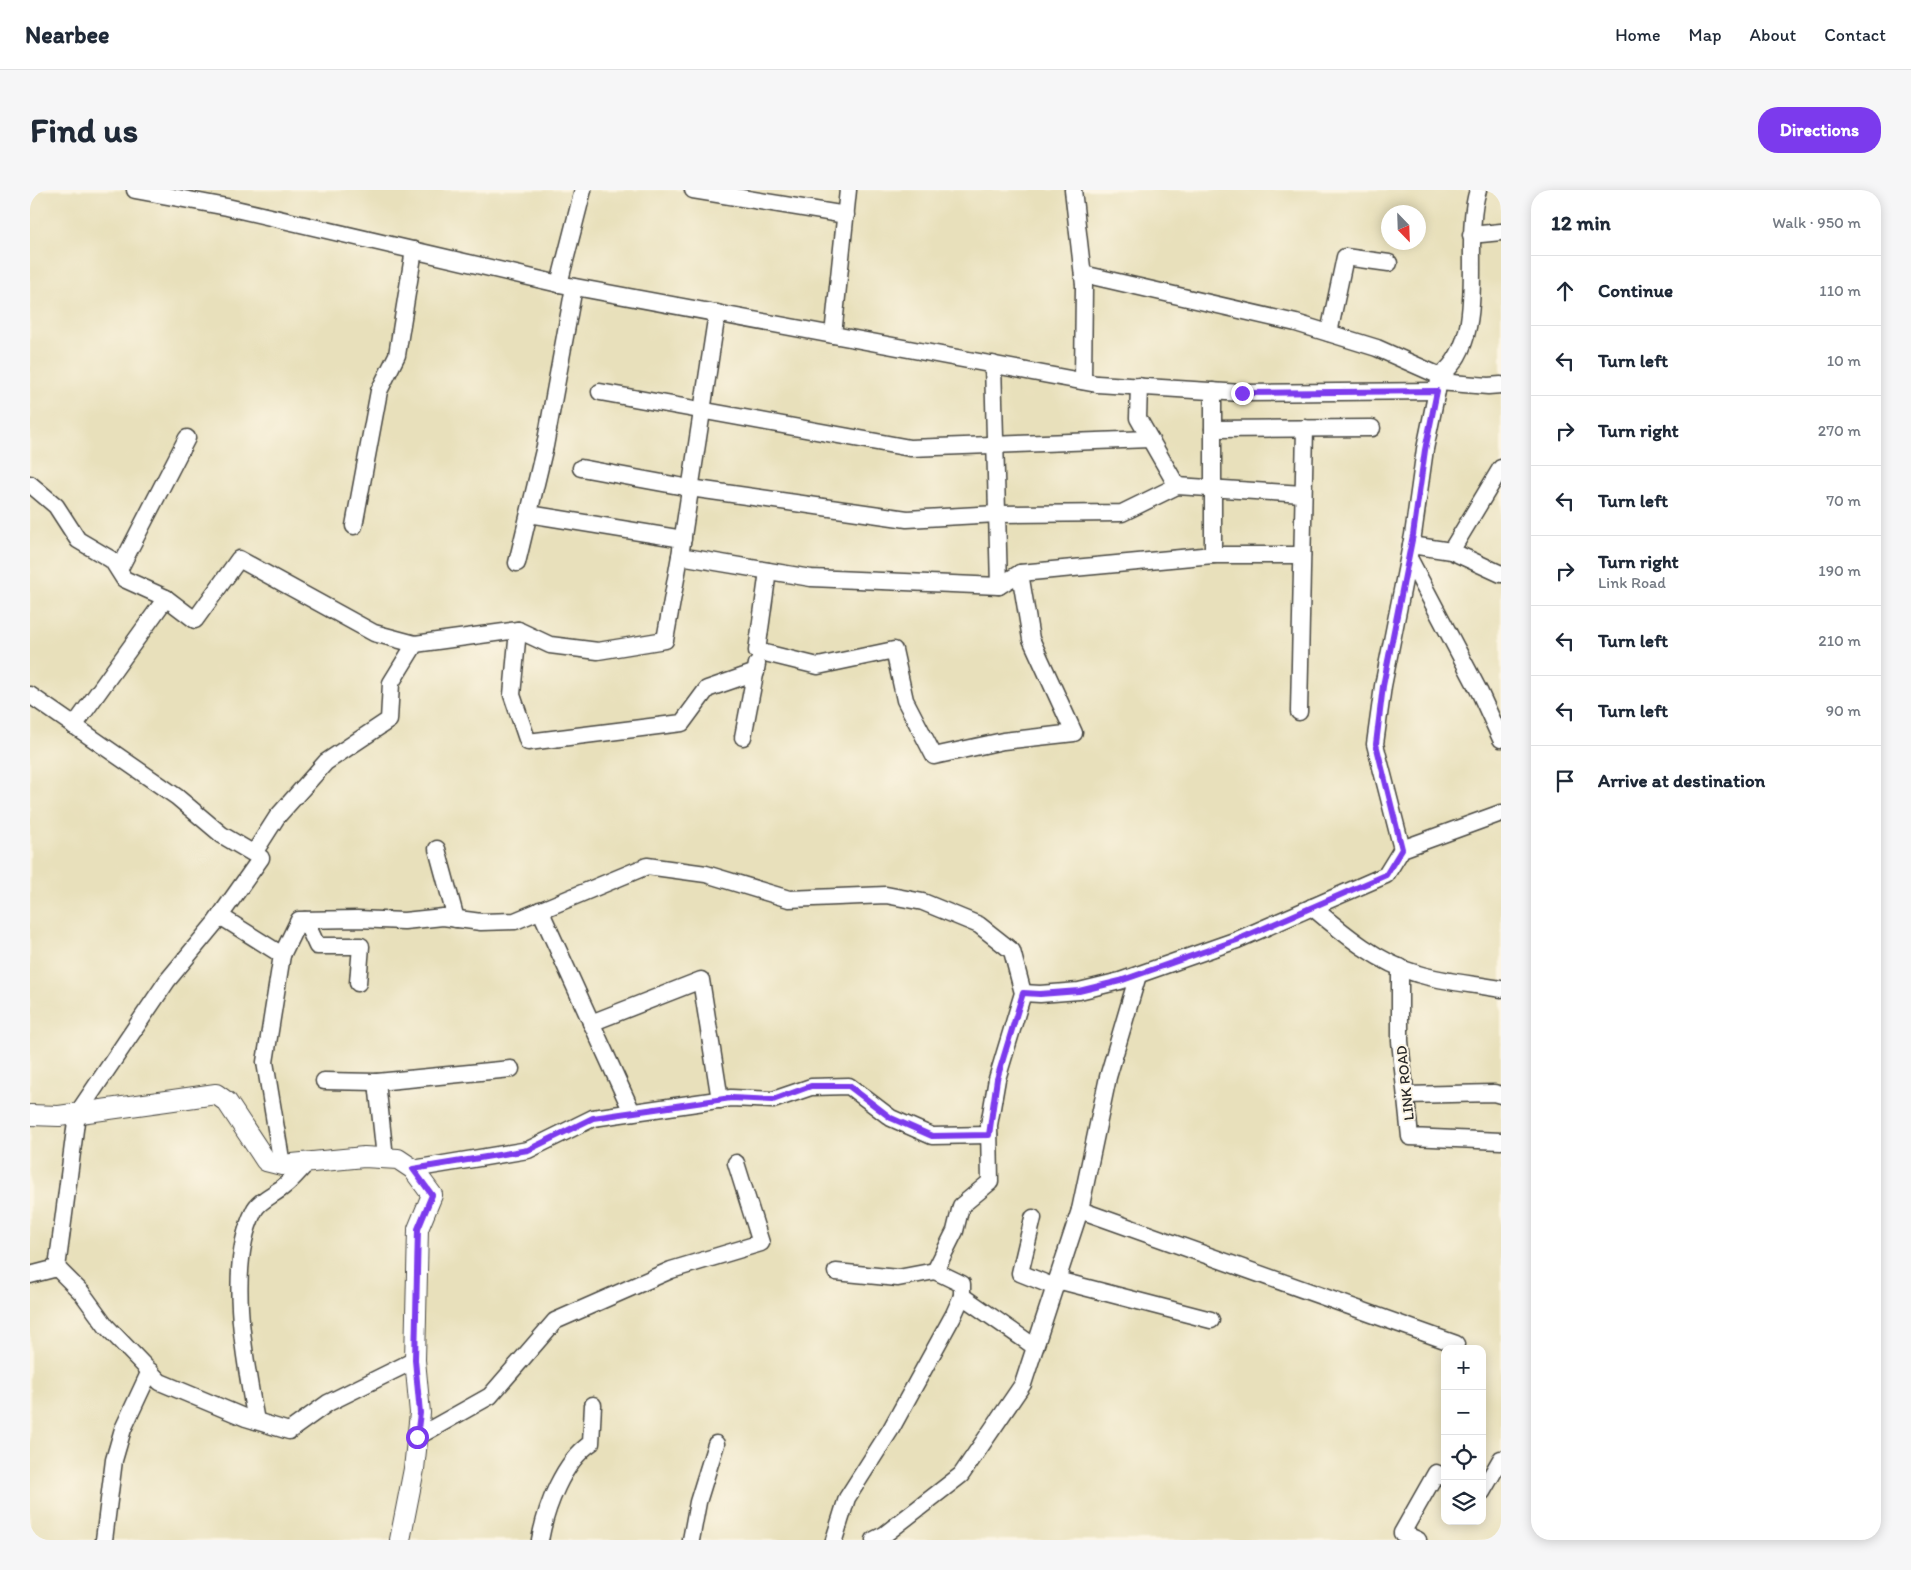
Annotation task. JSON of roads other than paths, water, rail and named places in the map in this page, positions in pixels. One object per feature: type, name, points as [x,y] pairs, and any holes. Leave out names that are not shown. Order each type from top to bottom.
[{"type":"street","points":[[136,190],[208,196],[414,250],[566,285],[1083,381],[1213,391],[1329,394],[1439,383],[1501,385]]},
{"type":"street","points":[[517,563],[545,446],[566,285],[583,190]]},
{"type":"street","points":[[693,190],[751,195],[846,215]]},
{"type":"street","points":[[833,335],[848,190]]},
{"type":"street","points":[[1073,190],[1083,274],[1083,381]]},
{"type":"street","points":[[1402,849],[1376,744],[1383,686],[1410,552],[1425,450],[1439,383],[1464,344],[1474,271],[1471,235],[1473,192]]},
{"type":"street","points":[[1471,235],[1501,232]]},
{"type":"street","points":[[354,526],[379,391],[397,355],[414,250]]},
{"type":"street","points":[[1329,333],[1345,257],[1389,263]]},
{"type":"street","points":[[1083,274],[1296,323],[1378,348],[1439,383]]},
{"type":"street","points":[[30,484],[56,506],[78,540],[112,560],[124,579],[166,598],[196,620],[239,559],[374,633],[414,644],[518,630],[550,645],[598,651],[665,640],[683,539],[717,313]]},
{"type":"street","points":[[993,364],[999,586]]},
{"type":"street","points":[[1139,386],[1138,418],[1177,486]]},
{"type":"street","points":[[1213,391],[1214,556]]},
{"type":"street","points":[[600,392],[910,448],[1150,439]]},
{"type":"street","points":[[1300,712],[1305,428]]},
{"type":"street","points":[[1214,429],[1372,428]]},
{"type":"street","points":[[119,570],[187,438]]},
{"type":"street","points":[[580,468],[690,488],[907,519],[997,514],[1122,513],[1177,486],[1303,494]]},
{"type":"street","points":[[1451,550],[1501,468]]},
{"type":"street","points":[[529,514],[683,539]]},
{"type":"street","points":[[1410,552],[1451,550],[1501,574]]},
{"type":"street","points":[[1410,552],[1501,739]]},
{"type":"street","points":[[680,556],[811,578],[999,586],[1020,573],[1214,556],[1302,555]]},
{"type":"street","points":[[768,571],[757,651],[818,666],[894,650],[905,700],[934,756],[1003,741],[1074,733],[1031,638],[1020,573]]},
{"type":"street","points":[[74,726],[166,598]]},
{"type":"street","points":[[518,630],[512,695],[528,742],[682,723],[707,689],[756,672]]},
{"type":"street","points":[[254,853],[277,817],[326,762],[389,720],[391,683],[414,644]]},
{"type":"street","points":[[743,737],[760,652]]},
{"type":"street","points":[[30,695],[177,797],[222,835],[261,858],[220,916],[167,981],[77,1114],[57,1268]]},
{"type":"street","points":[[1023,993],[1040,994],[1079,991],[1138,975],[1237,940],[1386,875],[1402,849],[1501,813]]},
{"type":"street","points":[[437,849],[456,919]]},
{"type":"street","points":[[282,1165],[265,1062],[282,955],[300,920],[404,921],[443,917],[481,922],[515,921],[647,866],[706,874],[789,899],[886,894],[923,902],[980,925],[1012,951],[1023,993],[997,1079],[989,1135],[990,1182],[961,1206],[956,1231],[935,1271]]},
{"type":"street","points":[[1312,907],[1366,949],[1418,975],[1501,988]]},
{"type":"street","points":[[540,910],[632,1112]]},
{"type":"street","points":[[220,916],[282,955]]},
{"type":"street","points":[[305,920],[317,946],[361,946],[358,983]]},
{"type":"street","name":"LINK ROAD","points":[[1400,967],[1400,1041],[1410,1137],[1501,1141]]},
{"type":"street","points":[[881,1538],[961,1475],[1023,1384],[1080,1210],[1108,1077],[1138,975]]},
{"type":"street","points":[[591,1023],[702,980],[720,1100]]},
{"type":"street","points":[[324,1081],[378,1082],[511,1069]]},
{"type":"street","points":[[378,1082],[385,1158]]},
{"type":"street","points":[[413,1169],[528,1150],[593,1118],[720,1100],[773,1100],[811,1086],[849,1086],[891,1118],[932,1136],[989,1135]]},
{"type":"street","points":[[1406,1095],[1494,1092],[1501,1095]]},
{"type":"street","points":[[30,1115],[59,1116],[77,1114],[216,1094],[227,1102],[266,1161],[282,1165],[364,1157],[385,1158],[398,1159],[413,1169],[432,1195],[418,1229],[415,1360],[420,1413],[414,1469],[400,1540]]},
{"type":"street","points":[[256,1421],[246,1367],[239,1286],[244,1242],[254,1209],[284,1186],[307,1163]]},
{"type":"street","points":[[417,1437],[490,1396],[555,1321],[671,1270],[761,1243],[736,1163]]},
{"type":"street","points":[[1080,1210],[1456,1344]]},
{"type":"street","points":[[1033,1218],[1020,1273],[1211,1320]]},
{"type":"street","points":[[30,1275],[57,1268]]},
{"type":"street","points":[[57,1268],[82,1293],[106,1326],[160,1382],[256,1421],[289,1431],[328,1403],[415,1360]]},
{"type":"street","points":[[834,1540],[847,1498],[891,1429],[962,1296],[962,1284],[935,1271],[898,1278],[836,1272]]},
{"type":"street","points":[[962,1296],[1035,1347]]},
{"type":"street","points":[[104,1540],[114,1460],[123,1429],[150,1371]]},
{"type":"street","points":[[540,1540],[542,1527],[558,1486],[580,1451],[591,1443],[593,1405]]},
{"type":"street","points":[[691,1540],[698,1502],[716,1444]]},
{"type":"street","points":[[1486,1485],[1501,1459]]},
{"type":"street","points":[[1418,1540],[1402,1533],[1436,1473],[1441,1476]]}]
